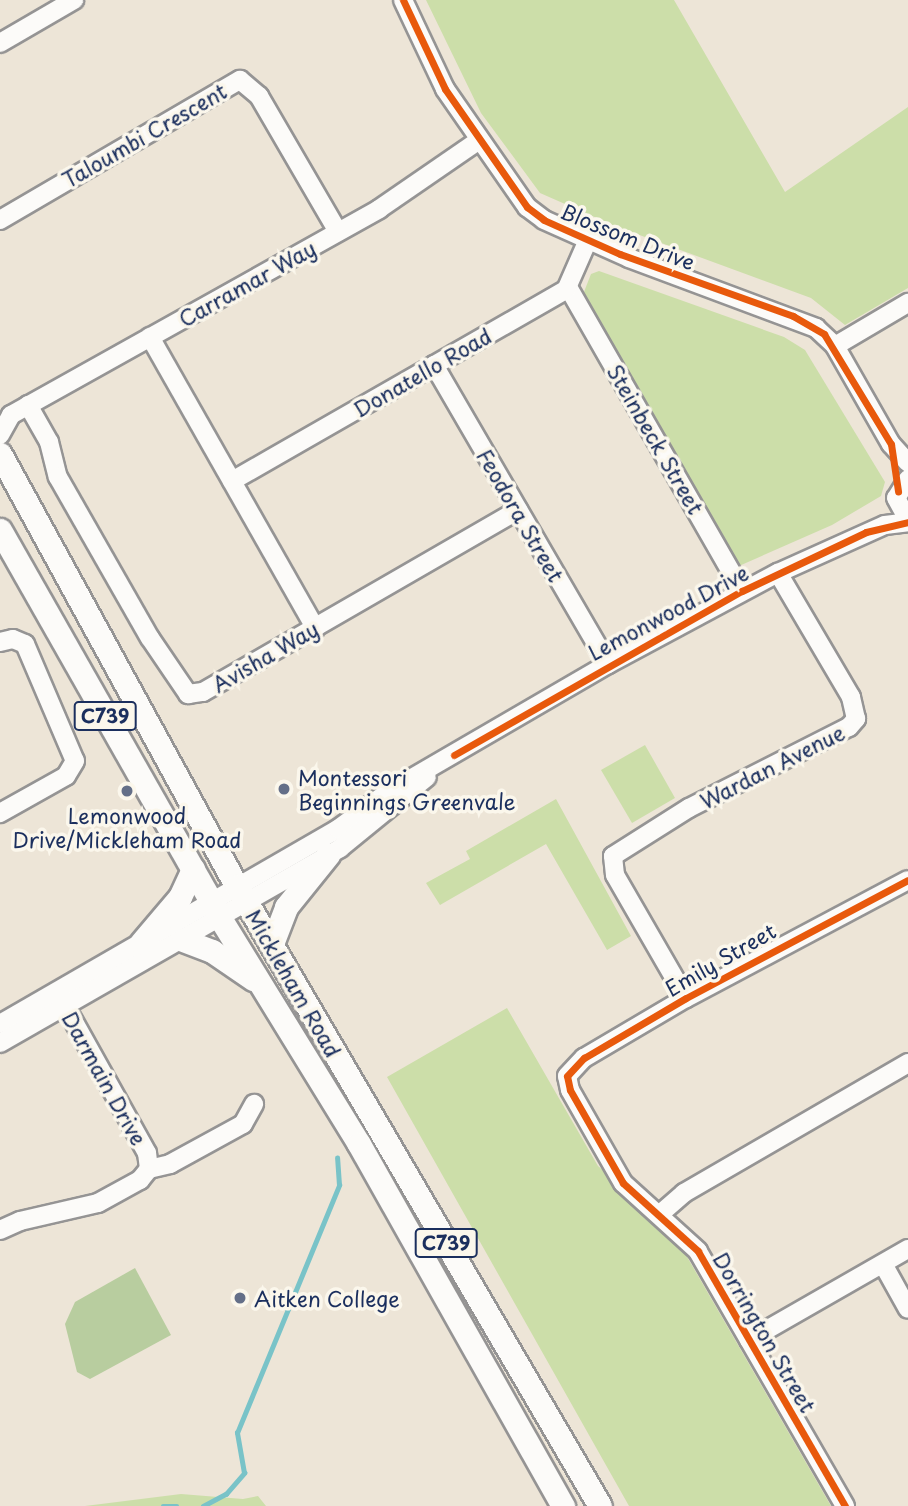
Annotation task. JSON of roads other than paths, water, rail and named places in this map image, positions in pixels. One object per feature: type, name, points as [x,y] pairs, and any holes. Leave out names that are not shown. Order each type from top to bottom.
[{"type":"main road","name":"Mickleham Road","points":[[0,454],[242,894],[600,1506]]},
{"type":"main road","name":"Mickleham Road","points":[[0,530],[192,869],[359,1144],[563,1506]]},
{"type":"main road","points":[[272,944],[286,907],[328,855]]},
{"type":"main road","points":[[141,943],[180,897],[192,869]]},
{"type":"main road","points":[[183,940],[212,951],[261,985]]},
{"type":"street","points":[[0,43],[75,0]]},
{"type":"street","name":"Blossom Drive","points":[[403,0],[445,89],[478,141],[527,208],[588,240],[802,320],[835,346],[891,444],[908,463]]},
{"type":"street","name":"Taloumbi Crescent","points":[[0,220],[240,80],[259,96],[338,232]]},
{"type":"street","name":"Carramar Way","points":[[0,435],[5,414],[28,405],[338,232],[478,141]]},
{"type":"street","points":[[568,287],[588,240]]},
{"type":"street","name":"Donatello Road","points":[[232,481],[568,287]]},
{"type":"street","name":"Steinbeck Street","points":[[568,287],[742,591]]},
{"type":"street","points":[[835,346],[908,303]]},
{"type":"street","points":[[150,337],[315,628]]},
{"type":"street","name":"Feodora Street","points":[[434,365],[608,664]]},
{"type":"street","name":"Avisha Way","points":[[28,405],[49,442],[58,477],[184,691],[203,692],[518,510]]},
{"type":"street","name":"Blossom Drive","points":[[891,444],[901,489]]},
{"type":"street","points":[[901,489],[900,512],[908,521]]},
{"type":"street","name":"Lemonwood Drive","points":[[866,532],[901,489]]},
{"type":"street","name":"Lemonwood Drive","points":[[216,910],[454,755],[608,664],[778,573],[866,532],[908,521]]},
{"type":"street","name":"Wardan Avenue","points":[[686,998],[613,872],[615,853],[690,808],[849,727],[856,719],[851,697],[778,573]]},
{"type":"street","points":[[0,642],[13,639],[25,644],[75,761],[66,776],[0,813]]},
{"type":"street","name":"Lemonwood Drive","points":[[242,894],[328,855],[376,823],[454,755]]},
{"type":"street","name":"Emily Street","points":[[568,1086],[569,1072],[576,1063],[686,998],[908,880]]},
{"type":"street","points":[[2,1029],[183,940],[216,910]]},
{"type":"street","points":[[61,998],[141,943],[216,910]]},
{"type":"street","name":"Darmain Drive","points":[[0,1230],[15,1222],[98,1203],[139,1180],[149,1169],[147,1153],[61,998]]},
{"type":"street","points":[[660,1214],[684,1193],[908,1063]]},
{"type":"street","name":"Dorrington Street","points":[[568,1086],[623,1183],[698,1251],[845,1506]]},
{"type":"street","points":[[149,1169],[170,1164],[243,1125],[254,1104]]},
{"type":"street","points":[[749,1340],[908,1250]]},
{"type":"street","points":[[883,1264],[908,1309]]},
{"type":"waterway","points":[[203,1506],[226,1494],[244,1473],[237,1433],[339,1185],[337,1158]]},
{"type":"waterway","points":[[163,1506],[177,1506]]},
{"type":"place","name":"Montessori Beginnings Greenvale","points":[[284,789]]},
{"type":"place","name":"Lemonwood Drive/Mickleham Road","points":[[127,791]]},
{"type":"place","name":"Aitken College","points":[[240,1298]]}]
